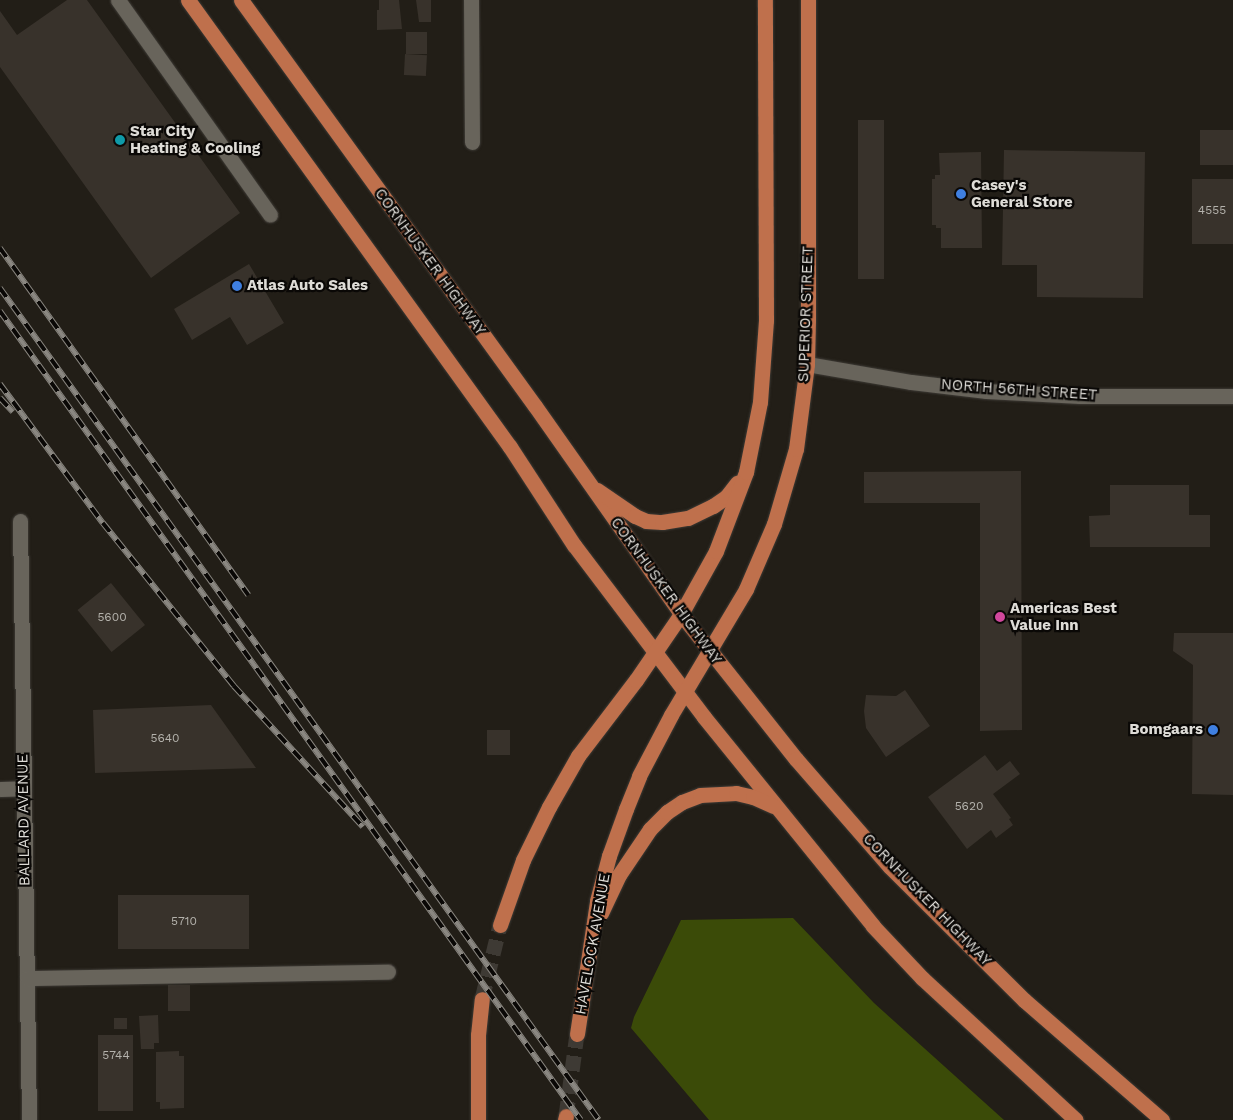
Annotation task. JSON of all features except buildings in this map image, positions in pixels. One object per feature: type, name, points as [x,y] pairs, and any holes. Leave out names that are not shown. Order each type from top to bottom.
[{"type":"main road","points":[[188,0],[510,447],[574,545],[656,651],[704,718],[873,926],[922,978],[1076,1120]]},
{"type":"main road","name":"CORNHUSKER HIGHWAY","points":[[241,0],[535,406],[681,614],[796,758],[890,867],[1024,1000],[1162,1120]]},
{"type":"main road","points":[[500,925],[523,860],[549,807],[578,756],[681,614],[716,551],[746,472],[760,402],[766,320],[765,0]]},
{"type":"main road","name":"SUPERIOR STREET","points":[[686,692],[746,589],[774,524],[796,449],[807,364],[808,0]]},
{"type":"main road","points":[[588,484],[635,516],[646,521],[662,522],[688,518],[712,506],[726,497],[746,472]]},
{"type":"main road","name":"HAVELOCK AVENUE","points":[[577,1034],[594,926],[609,856],[639,776],[671,714],[686,692]]},
{"type":"main road","points":[[594,926],[619,875],[640,843],[661,818],[682,802],[700,795],[736,793],[753,797],[779,808]]},
{"type":"main road","points":[[478,1120],[478,1035],[482,1000]]},
{"type":"street","points":[[118,0],[270,215]]},
{"type":"street","points":[[471,0],[472,142]]},
{"type":"street","name":"NORTH 56TH STREET","points":[[807,364],[911,382],[986,391],[1080,396],[1233,396]]},
{"type":"street","name":"BALLARD AVENUE","points":[[20,521],[29,1120]]},
{"type":"street","points":[[0,789],[24,788]]},
{"type":"street","points":[[27,978],[388,972]]},
{"type":"green space","points":[[793,918],[874,1003],[1004,1120],[709,1120],[631,1028],[634,1017],[681,920]]},
{"type":"tunnel","points":[[482,999],[500,925]]},
{"type":"tunnel","points":[[566,1116],[577,1034]]},
{"type":"railway","points":[[0,248],[248,595]]},
{"type":"railway","points":[[0,288],[599,1120]]},
{"type":"railway","points":[[0,311],[581,1120]]},
{"type":"railway","points":[[0,384],[103,523],[234,686],[363,827]]},
{"type":"railway","points":[[0,398],[13,412]]},
{"type":"place","name":"Star City Heating & Cooling","points":[[120,140]]},
{"type":"place","name":"Casey's General Store","points":[[961,194]]},
{"type":"place","name":"Atlas Auto Sales","points":[[237,286]]},
{"type":"place","name":"Americas Best Value Inn","points":[[1000,617]]},
{"type":"place","name":"Bomgaars","points":[[1213,730]]}]
